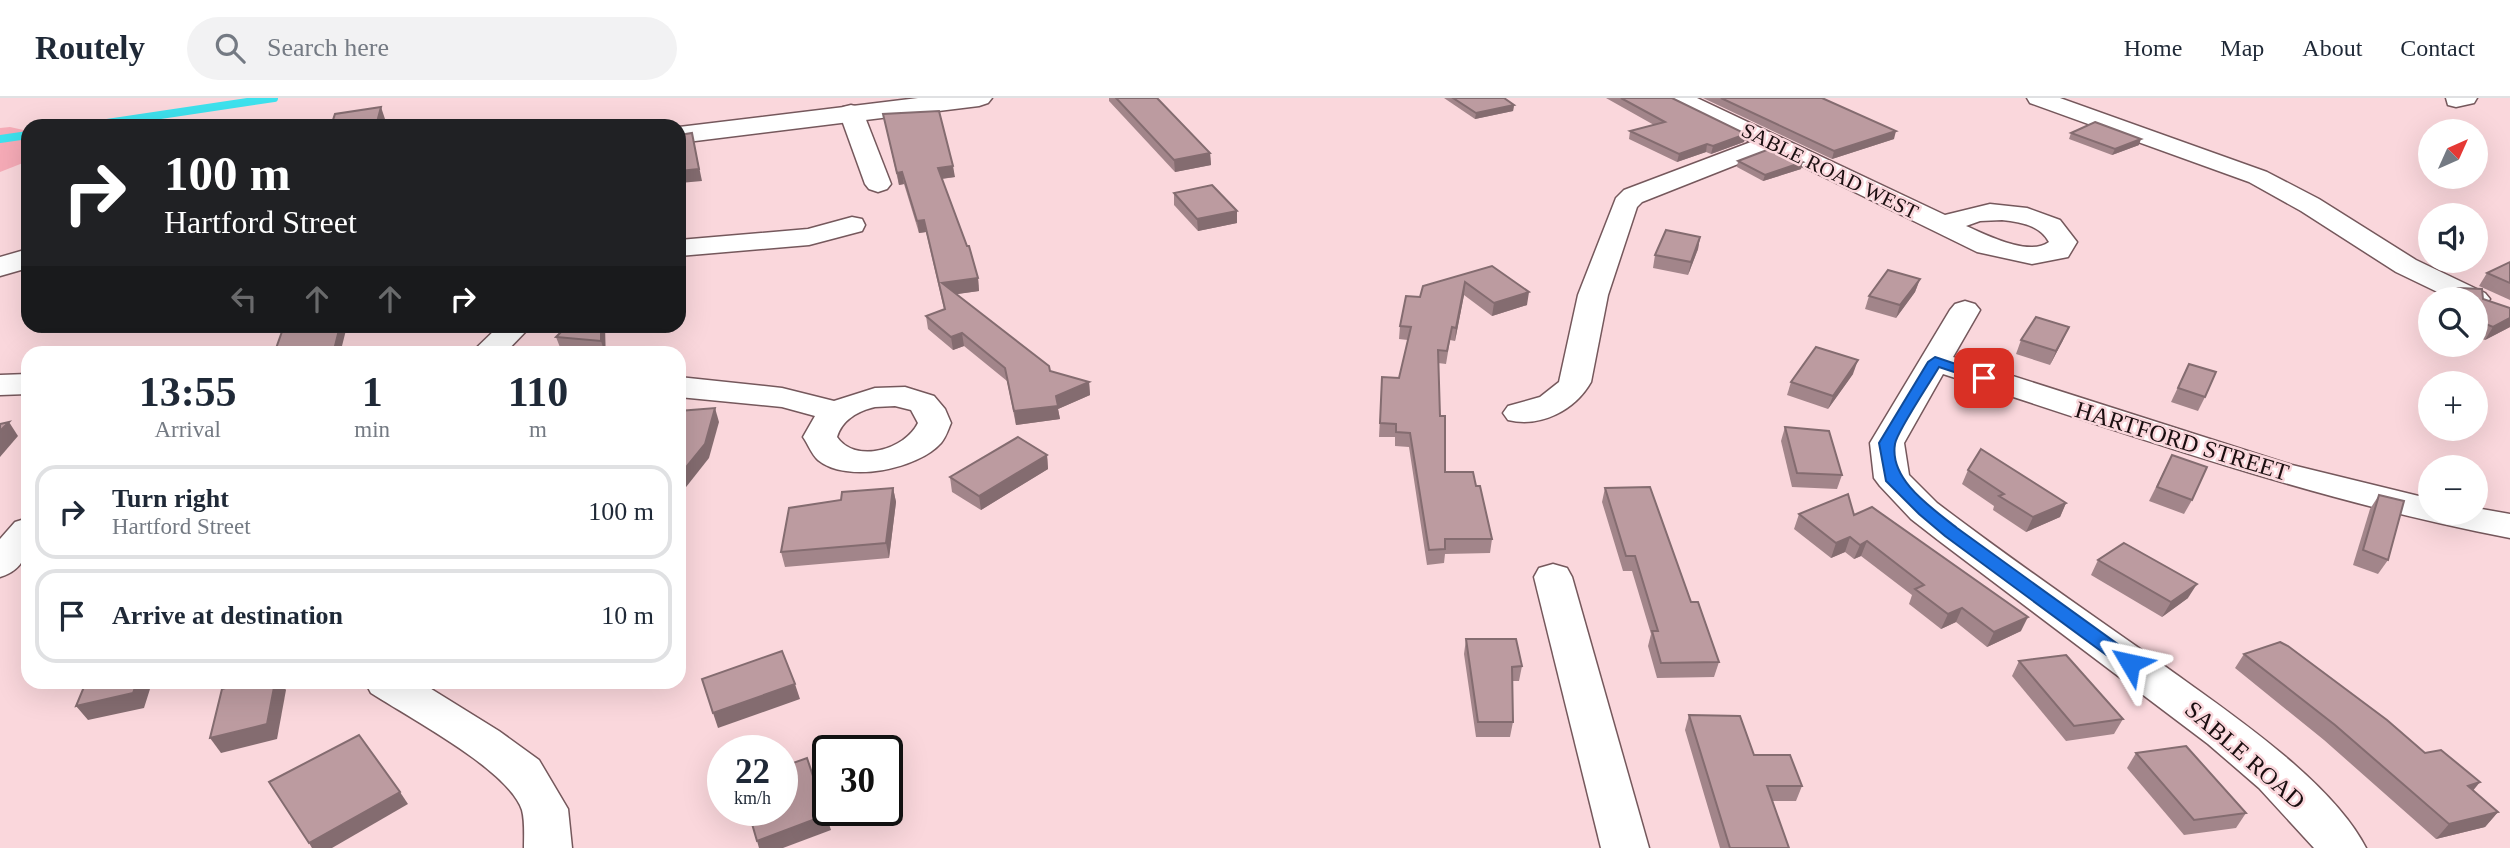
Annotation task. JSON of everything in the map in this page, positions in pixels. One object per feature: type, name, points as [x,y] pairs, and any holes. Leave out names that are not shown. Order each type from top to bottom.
[{"type":"street","points":[[686,134],[979,98]]},
{"type":"street","name":"SABLE ROAD WEST","points":[[1679,98],[1944,225]]},
{"type":"street","points":[[2038,98],[2258,177],[2310,205],[2406,266],[2451,287]]},
{"type":"street","points":[[851,112],[878,184]]},
{"type":"street","points":[[1520,413],[1555,403],[1569,393],[1575,382],[1593,295],[1625,204],[1648,188],[1773,142]]},
{"type":"street","points":[[686,247],[808,237],[852,225]]},
{"type":"street","points":[[0,267],[21,260]]},
{"type":"street","name":"SABLE ROAD","points":[[1965,310],[1887,443],[1892,478],[1924,511],[1951,532],[2210,721],[2260,761],[2300,800],[2342,848]]},
{"type":"street","points":[[494,346],[508,333]]},
{"type":"street","name":"HARTFORD STREET","points":[[1935,362],[2269,470],[2418,508]]},
{"type":"street","points":[[0,385],[21,384]]},
{"type":"street","points":[[686,388],[793,399],[837,411]]},
{"type":"street","points":[[2488,522],[2510,526]]},
{"type":"street","points":[[0,564],[21,538]]},
{"type":"street","points":[[1553,576],[1625,848]]},
{"type":"street","points":[[397,689],[484,743],[523,772],[545,809],[548,848]]},
{"type":"shaded area","points":[[143,114],[158,117],[153,119],[114,119]]},
{"type":"shaded area","points":[[0,128],[21,129],[21,164],[0,172]]},
{"type":"building","points":[[1116,98],[1157,98],[1210,153],[1174,160]]},
{"type":"building","points":[[1453,98],[1504,98],[1514,105],[1476,113]]},
{"type":"building","points":[[1621,98],[1672,98],[1746,134],[1679,154],[1630,131],[1665,122]]},
{"type":"building","points":[[1721,98],[1822,98],[1896,131],[1834,151]]},
{"type":"building","points":[[381,107],[378,119],[333,119],[335,114]]},
{"type":"building","points":[[939,111],[953,166],[938,168],[969,246],[978,278],[942,283],[1049,366],[1050,371],[1089,382],[1056,396],[1058,406],[1014,411],[1005,368],[962,333],[951,337],[926,316],[945,309],[924,220],[917,221],[902,172],[897,173],[883,114]]},
{"type":"building","points":[[2095,122],[2141,139],[2115,149],[2071,133]]},
{"type":"building","points":[[692,133],[699,169],[686,170],[686,134]]},
{"type":"building","points":[[1772,148],[1803,162],[1765,175],[1738,161]]},
{"type":"building","points":[[1212,185],[1237,211],[1197,219],[1174,193]]},
{"type":"building","points":[[1666,230],[1700,237],[1691,262],[1655,255]]},
{"type":"building","points":[[2510,262],[2510,283],[2488,273]]},
{"type":"building","points":[[1492,266],[1529,292],[1494,303],[1465,282],[1456,328],[1452,327],[1447,351],[1438,350],[1440,416],[1445,416],[1445,472],[1473,472],[1476,486],[1480,486],[1492,539],[1445,539],[1445,549],[1429,550],[1410,433],[1396,432],[1396,424],[1380,423],[1382,377],[1399,378],[1411,327],[1400,326],[1406,296],[1420,297],[1423,286]]},
{"type":"building","points":[[1888,270],[1920,279],[1900,305],[1869,296]]},
{"type":"building","points":[[2488,301],[2510,308],[2510,318],[2493,327],[2488,325]]},
{"type":"building","points":[[2036,317],[2069,327],[2056,351],[2021,340]]},
{"type":"building","points":[[282,333],[338,333],[335,346],[277,346]]},
{"type":"building","points":[[560,333],[601,333],[601,341],[556,337]]},
{"type":"building","points":[[1816,347],[1858,360],[1833,396],[1791,382]]},
{"type":"building","points":[[2189,364],[2216,372],[2205,397],[2178,388]]},
{"type":"building","points":[[715,408],[705,444],[686,467],[686,410]]},
{"type":"building","points":[[9,422],[0,431],[0,424]]},
{"type":"building","points":[[1785,427],[1829,431],[1842,475],[1797,473]]},
{"type":"building","points":[[1018,437],[1047,455],[979,496],[950,477]]},
{"type":"building","points":[[1981,449],[2066,503],[2033,517],[1999,496],[2004,494],[1968,470]]},
{"type":"building","points":[[2172,455],[2207,467],[2192,500],[2157,487]]},
{"type":"building","points":[[1650,487],[1691,602],[1698,602],[1719,662],[1661,663],[1652,631],[1658,631],[1635,556],[1626,556],[1605,488]]},
{"type":"building","points":[[893,488],[886,543],[781,552],[789,508],[841,500],[842,492]]},
{"type":"building","points":[[1848,494],[1854,515],[1872,507],[2028,617],[1994,632],[1962,608],[1948,614],[1915,589],[1924,585],[1867,541],[1860,545],[1850,537],[1836,543],[1799,514]]},
{"type":"building","points":[[2379,495],[2404,501],[2388,560],[2363,550]]},
{"type":"building","points":[[2124,543],[2197,584],[2171,602],[2098,560]]},
{"type":"building","points":[[1466,639],[1516,639],[1522,666],[1512,667],[1513,722],[1478,722]]},
{"type":"building","points":[[2280,642],[2387,720],[2425,753],[2441,750],[2480,782],[2468,786],[2498,812],[2449,824],[2335,725],[2244,654]]},
{"type":"building","points":[[782,651],[795,684],[713,713],[702,679]]},
{"type":"building","points":[[2066,655],[2123,719],[2074,726],[2019,661]]},
{"type":"building","points":[[83,689],[134,689],[133,693],[76,706]]},
{"type":"building","points":[[222,689],[274,689],[267,724],[210,738]]},
{"type":"building","points":[[1689,715],[1740,716],[1754,755],[1790,755],[1802,786],[1767,786],[1789,848],[1730,848]]},
{"type":"building","points":[[359,735],[400,792],[309,843],[269,782]]},
{"type":"building","points":[[2186,746],[2246,813],[2194,820],[2136,753]]},
{"type":"building","points":[[807,758],[812,773],[812,820],[798,826],[798,761]]},
{"type":"building","points":[[753,826],[797,826],[757,841]]},
{"type":"waterway","points":[[134,119],[274,98]]},
{"type":"waterway","points":[[0,139],[21,136]]},
{"type":"route","points":[[1984,378],[1935,362],[1887,443],[1892,478],[1924,511],[1951,532],[2130,663]]}]
